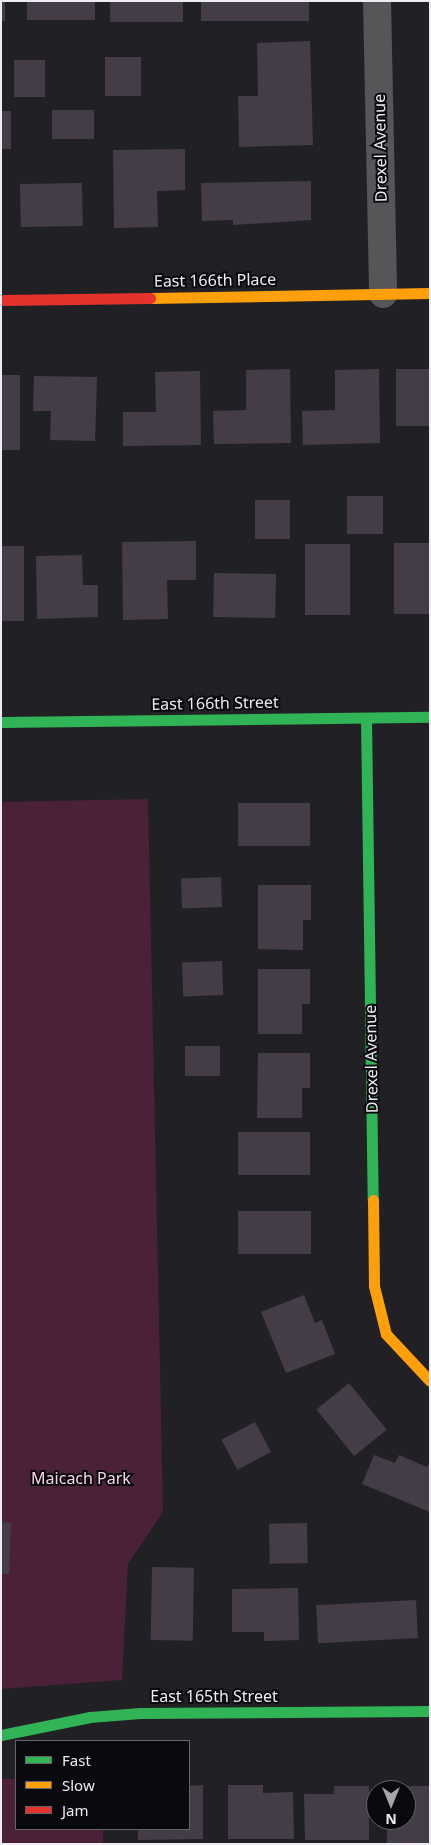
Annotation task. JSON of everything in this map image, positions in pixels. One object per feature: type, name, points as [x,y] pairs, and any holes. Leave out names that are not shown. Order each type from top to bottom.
[{"type":"street","name":"Drexel Avenue","points":[[377,1],[384,294]]},
{"type":"street","name":"East 166th Place","points":[[1,300],[430,293]]},
{"type":"street","name":"East 166th Street","points":[[1,722],[430,716]]},
{"type":"street","name":"Drexel Avenue","points":[[366,718],[374,1286],[386,1334],[430,1381]]},
{"type":"street","name":"East 165th Street","points":[[1,1735],[90,1717],[140,1713],[430,1711]]},
{"type":"green space","name":"Maicach Park","points":[[148,799],[163,1512],[128,1564],[122,1680],[1,1689],[1,802]]},
{"type":"green space","points":[[1,1779],[15,1779],[15,1830],[103,1830],[103,1844],[1,1844]]},
{"type":"building","points":[[1,1],[5,1],[5,21],[1,21]]},
{"type":"building","points":[[27,1],[95,1],[95,20],[27,20]]},
{"type":"building","points":[[110,1],[183,1],[183,22],[110,22]]},
{"type":"building","points":[[201,1],[309,1],[309,21],[201,21]]},
{"type":"building","points":[[310,41],[313,145],[239,147],[238,96],[258,96],[257,43]]},
{"type":"building","points":[[105,57],[141,57],[141,96],[105,96]]},
{"type":"building","points":[[14,60],[45,60],[45,97],[14,97]]},
{"type":"building","points":[[52,110],[94,110],[94,139],[52,139]]},
{"type":"building","points":[[1,111],[11,111],[11,149],[1,149]]},
{"type":"building","points":[[185,149],[185,190],[157,191],[158,227],[114,228],[113,150]]},
{"type":"building","points":[[311,181],[311,220],[233,225],[233,220],[202,221],[201,183]]},
{"type":"building","points":[[82,183],[83,226],[21,227],[20,184]]},
{"type":"building","points":[[290,369],[291,443],[214,444],[213,411],[246,410],[246,370]]},
{"type":"building","points":[[379,369],[380,443],[303,445],[302,411],[335,410],[335,370]]},
{"type":"building","points":[[396,369],[430,369],[430,426],[396,426]]},
{"type":"building","points":[[200,371],[201,445],[123,446],[123,412],[156,412],[155,372]]},
{"type":"building","points":[[1,375],[20,375],[20,450],[1,450]]},
{"type":"building","points":[[34,376],[97,377],[95,441],[50,440],[51,411],[33,411]]},
{"type":"building","points":[[347,496],[383,496],[383,534],[347,534]]},
{"type":"building","points":[[255,500],[290,500],[290,539],[255,539]]},
{"type":"building","points":[[196,541],[196,580],[167,580],[168,619],[123,620],[122,542]]},
{"type":"building","points":[[394,543],[430,543],[430,614],[394,614]]},
{"type":"building","points":[[305,544],[350,544],[350,615],[305,615]]},
{"type":"building","points":[[1,546],[24,546],[24,621],[1,621]]},
{"type":"building","points":[[82,555],[83,585],[98,585],[98,617],[37,619],[36,556]]},
{"type":"building","points":[[214,573],[276,574],[275,618],[213,617]]},
{"type":"building","points":[[238,803],[310,803],[310,846],[238,846]]},
{"type":"building","points":[[221,877],[222,907],[182,908],[181,878]]},
{"type":"building","points":[[258,885],[311,885],[311,920],[303,920],[303,950],[258,949]]},
{"type":"building","points":[[222,961],[223,995],[183,996],[182,962]]},
{"type":"building","points":[[258,969],[310,969],[310,1004],[302,1004],[302,1034],[258,1034]]},
{"type":"building","points":[[185,1046],[220,1046],[220,1076],[185,1076]]},
{"type":"building","points":[[258,1053],[310,1053],[310,1088],[302,1088],[302,1118],[257,1118]]},
{"type":"building","points":[[238,1132],[310,1132],[310,1175],[238,1175]]},
{"type":"building","points":[[238,1211],[311,1211],[311,1254],[238,1254]]},
{"type":"building","points":[[304,1295],[315,1323],[322,1320],[335,1354],[286,1373],[261,1312]]},
{"type":"building","points":[[349,1383],[387,1430],[354,1456],[316,1409]]},
{"type":"building","points":[[255,1422],[271,1452],[237,1470],[221,1440]]},
{"type":"building","points":[[374,1455],[395,1463],[399,1455],[427,1467],[430,1462],[430,1512],[362,1484]]},
{"type":"building","points":[[1,1522],[11,1523],[9,1574],[1,1574]]},
{"type":"building","points":[[307,1523],[308,1563],[270,1564],[269,1524]]},
{"type":"building","points":[[152,1567],[194,1568],[193,1641],[151,1640]]},
{"type":"building","points":[[298,1588],[299,1640],[264,1641],[264,1632],[232,1632],[232,1589]]},
{"type":"building","points":[[416,1600],[418,1638],[318,1643],[316,1605]]},
{"type":"building","points":[[203,1785],[203,1839],[138,1840],[138,1830],[190,1830],[190,1786]]},
{"type":"building","points":[[228,1785],[263,1785],[263,1793],[293,1792],[294,1839],[228,1839]]},
{"type":"building","points":[[334,1786],[366,1786],[366,1830],[369,1830],[369,1840],[305,1840],[304,1794],[334,1794]]},
{"type":"building","points":[[416,1786],[429,1786],[429,1844],[387,1844],[387,1830],[416,1830]]},
{"type":"traffic: fast","points":[[1,722],[430,717]]},
{"type":"traffic: fast","points":[[366,718],[373,1200]]},
{"type":"traffic: fast","points":[[1,1735],[90,1717],[140,1713],[430,1711]]},
{"type":"traffic: slow","points":[[150,298],[430,293]]},
{"type":"traffic: slow","points":[[373,1200],[374,1286],[386,1334],[430,1381]]},
{"type":"traffic: jam","points":[[1,300],[150,298]]}]
